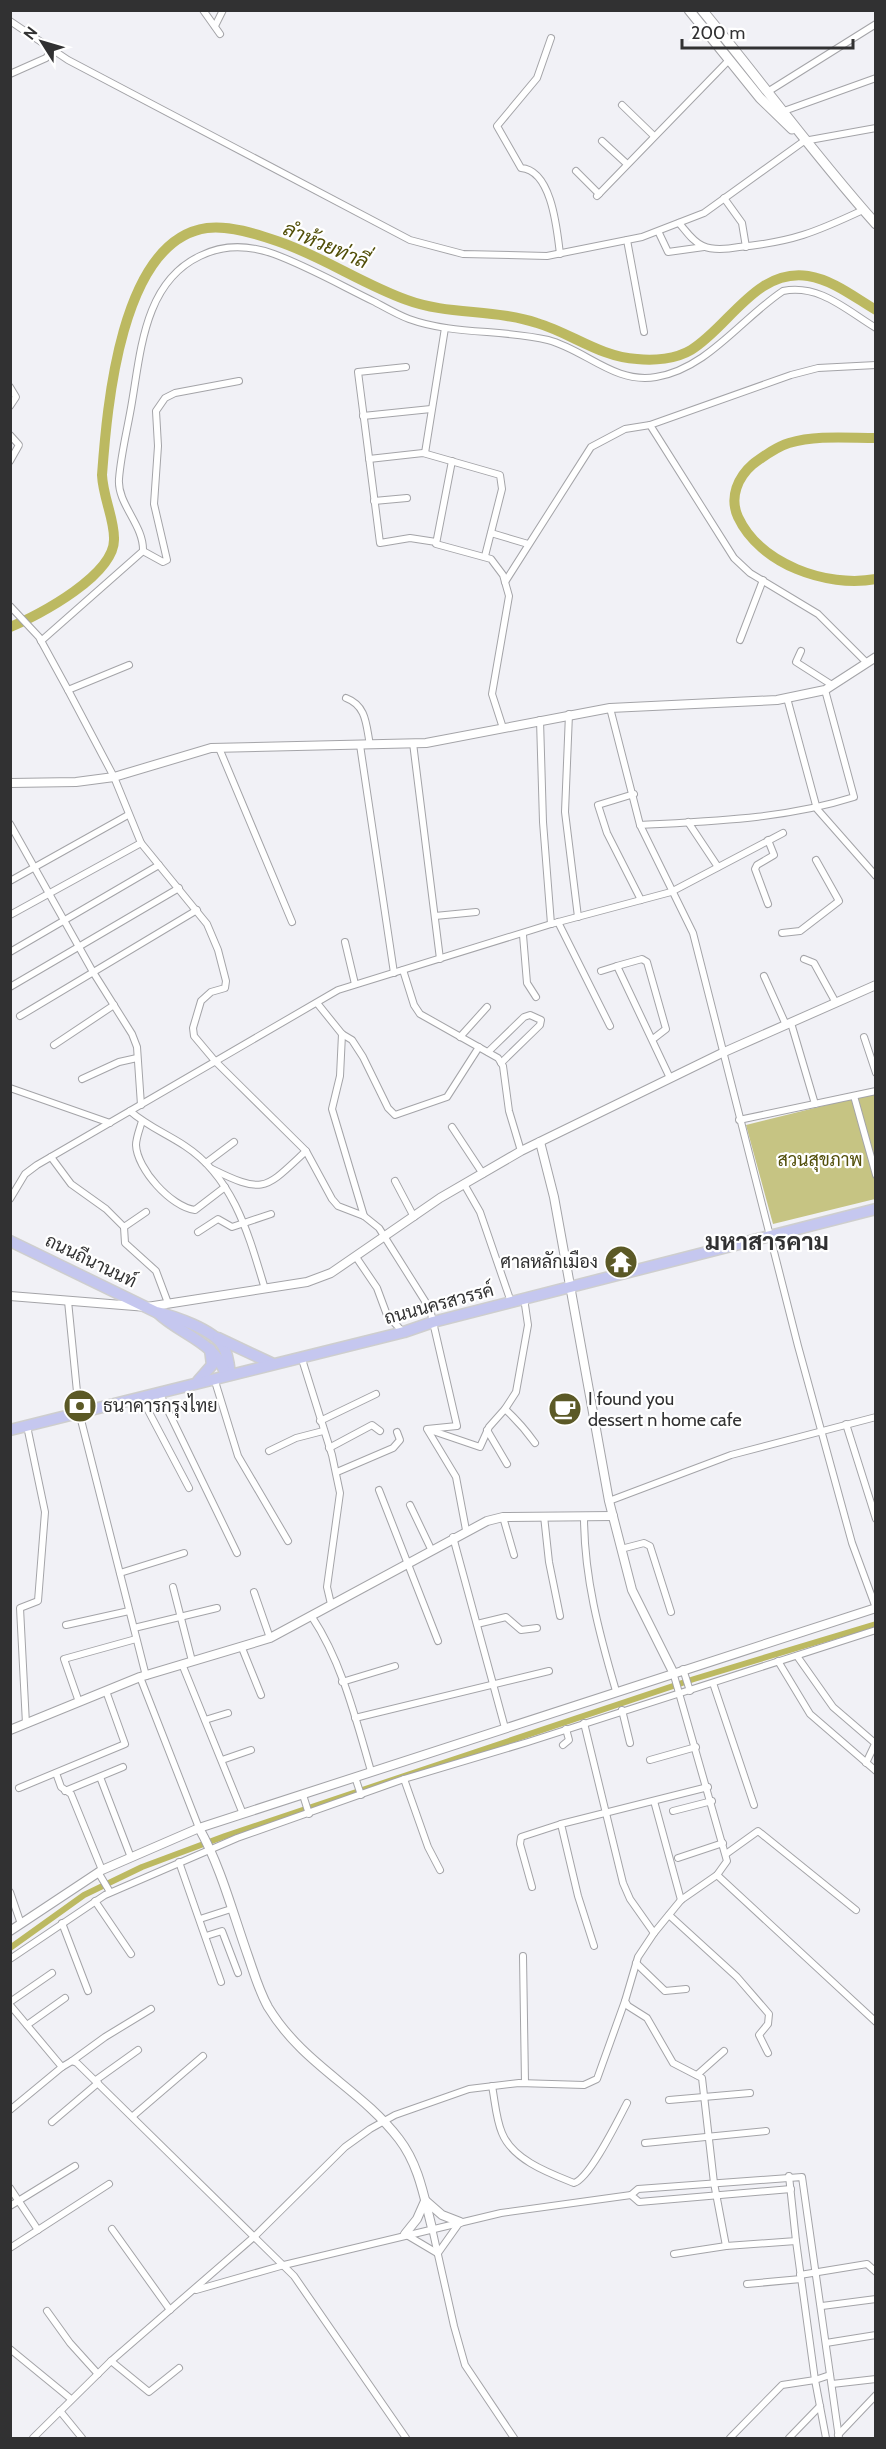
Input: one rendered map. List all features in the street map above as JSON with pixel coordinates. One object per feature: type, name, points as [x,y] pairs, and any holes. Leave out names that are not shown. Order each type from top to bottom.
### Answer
[{"type":"main road","points":[[689,10],[760,98],[804,141],[876,224]]},
{"type":"main road","points":[[702,10],[769,91],[804,141]]},
{"type":"main road","name":"ถนนนครสวรรค์","points":[[10,1430],[271,1363],[404,1332],[524,1298],[876,1209]]},
{"type":"main road","name":"ถนนถีนานนท์","points":[[10,1241],[152,1310],[173,1316],[210,1341],[271,1363]]},
{"type":"main road","points":[[210,1341],[224,1348],[228,1374]]},
{"type":"main road","points":[[195,1383],[208,1373],[212,1365],[210,1341]]},
{"type":"street","points":[[203,10],[220,34]]},
{"type":"street","points":[[215,26],[223,10]]},
{"type":"street","points":[[10,21],[52,50],[410,240],[463,254],[501,256],[560,254],[659,233],[704,213],[804,141],[876,128]]},
{"type":"street","points":[[769,91],[876,24]]},
{"type":"street","points":[[551,38],[537,78],[497,126],[521,168],[529,169],[535,174],[554,207],[560,254]]},
{"type":"street","points":[[10,74],[46,58],[52,50]]},
{"type":"street","points":[[576,171],[598,195],[729,60]]},
{"type":"street","points":[[784,111],[876,78]]},
{"type":"street","points":[[622,105],[654,136]]},
{"type":"street","points":[[602,141],[627,164]]},
{"type":"street","points":[[724,198],[742,223],[746,247]]},
{"type":"street","points":[[659,233],[668,252],[704,247],[721,249],[746,247],[778,243],[811,235],[863,210]]},
{"type":"street","points":[[680,223],[704,247]]},
{"type":"street","points":[[627,240],[644,332]]},
{"type":"street","points":[[143,551],[140,531],[119,484],[119,475],[143,336],[156,300],[169,278],[186,262],[209,251],[237,245],[273,254],[409,319],[445,328],[497,332],[550,341],[616,374],[639,378],[672,373],[703,356],[783,291],[810,291],[840,303],[876,328]]},
{"type":"street","points":[[425,453],[445,328]]},
{"type":"street","points":[[505,582],[591,447],[624,429],[646,423],[650,425],[791,375],[818,368],[876,365]]},
{"type":"street","points":[[406,367],[358,372],[380,543],[410,538],[436,542],[436,544],[485,556],[498,567],[509,596],[492,694],[503,728]]},
{"type":"street","points":[[143,551],[164,562],[167,560],[154,504],[158,446],[157,409],[175,393],[239,381]]},
{"type":"street","points":[[10,387],[16,397],[10,406]]},
{"type":"street","points":[[363,416],[431,409]]},
{"type":"street","points":[[650,425],[734,558],[763,580],[818,614],[867,663]]},
{"type":"street","points":[[10,435],[19,445],[10,461]]},
{"type":"street","points":[[369,459],[425,453],[496,473],[503,478],[485,556]]},
{"type":"street","points":[[436,542],[452,461]]},
{"type":"street","points":[[374,501],[407,498]]},
{"type":"street","points":[[491,533],[528,544]]},
{"type":"street","points":[[40,639],[143,551]]},
{"type":"street","points":[[740,639],[763,580]]},
{"type":"street","points":[[13,609],[40,639],[68,690],[114,777],[141,843],[207,924],[218,950],[226,981],[225,988],[211,992],[201,1001],[193,1028],[194,1036],[215,1061],[306,1151],[338,1206],[364,1216],[379,1228],[430,1309],[458,1426],[427,1429]]},
{"type":"street","points":[[640,825],[817,809],[854,797],[829,688],[796,662],[801,651]]},
{"type":"street","points":[[10,783],[76,782],[114,777],[197,751],[219,748],[413,743],[609,708],[787,698],[829,688],[876,657]]},
{"type":"street","points":[[68,690],[129,665]]},
{"type":"street","points":[[346,698],[358,703],[363,709],[370,745]]},
{"type":"street","points":[[787,698],[817,809],[876,876]]},
{"type":"street","points":[[10,1931],[100,1871],[130,1855],[243,1814],[356,1779],[371,1771],[876,1608],[855,1552],[739,1120],[693,933],[640,825],[634,794],[609,708]]},
{"type":"street","points":[[569,714],[565,812],[578,917]]},
{"type":"street","points":[[540,720],[543,822],[555,923],[610,1026]]},
{"type":"street","points":[[413,743],[440,959]]},
{"type":"street","points":[[360,746],[394,973]]},
{"type":"street","points":[[219,748],[292,922]]},
{"type":"street","points":[[634,794],[598,805],[607,833],[641,900]]},
{"type":"street","points":[[10,880],[129,815]]},
{"type":"street","points":[[688,822],[718,867]]},
{"type":"street","points":[[10,824],[93,972],[132,1034],[137,1058],[141,1105]]},
{"type":"street","points":[[10,1199],[25,1174],[51,1157],[338,990],[523,935],[555,923],[671,892],[783,832]]},
{"type":"street","points":[[768,840],[774,855],[757,865],[755,869],[768,904]]},
{"type":"street","points":[[10,915],[141,843]]},
{"type":"street","points":[[782,933],[800,931],[839,901],[816,860]]},
{"type":"street","points":[[10,952],[159,865]]},
{"type":"street","points":[[10,987],[178,888]]},
{"type":"street","points":[[20,1016],[196,910]]},
{"type":"street","points":[[435,916],[476,912]]},
{"type":"street","points":[[523,935],[527,983],[536,997]]},
{"type":"street","points":[[345,942],[354,984]]},
{"type":"street","points":[[804,959],[814,963],[836,1003]]},
{"type":"street","points":[[601,971],[642,960],[647,962],[666,1029],[653,1039]]},
{"type":"street","points":[[617,966],[670,1078]]},
{"type":"street","points":[[403,970],[414,1005],[420,1014],[488,1052],[501,1063],[508,1111],[521,1151]]},
{"type":"street","points":[[764,976],[788,1024],[815,1104]]},
{"type":"street","points":[[10,1296],[152,1310],[168,1304],[307,1282],[331,1273],[464,1184],[521,1151],[722,1053],[876,986]]},
{"type":"street","points":[[317,1003],[342,1034],[352,1040],[363,1056],[388,1108],[395,1115],[447,1097],[479,1047]]},
{"type":"street","points":[[54,1045],[114,1005]]},
{"type":"street","points":[[460,1037],[487,1008]]},
{"type":"street","points":[[488,1052],[524,1017],[530,1015],[541,1020],[540,1025],[501,1063]]},
{"type":"street","points":[[342,1034],[340,1076],[332,1109],[364,1216]]},
{"type":"street","points":[[864,1037],[876,1073]]},
{"type":"street","points":[[82,1079],[119,1062],[137,1058]]},
{"type":"street","points":[[10,1088],[110,1123]]},
{"type":"street","points":[[739,1120],[876,1091]]},
{"type":"street","points":[[854,1096],[876,1175]]},
{"type":"street","points":[[130,1111],[142,1121],[186,1146],[209,1166],[225,1187],[245,1224],[265,1288]]},
{"type":"street","points":[[142,1121],[136,1145],[142,1161],[153,1181],[178,1205],[195,1210],[225,1187]]},
{"type":"street","points":[[452,1127],[483,1174]]},
{"type":"street","points":[[209,1166],[234,1142]]},
{"type":"street","points":[[33,2439],[70,2399],[255,2236],[345,2147],[384,2121],[469,2089],[525,2083],[584,2085],[597,2079],[636,1964],[654,1934],[681,1900],[717,1875],[727,1861],[708,1787],[673,1672],[632,1590],[621,1549],[609,1501],[554,1197],[540,1142]]},
{"type":"street","points":[[209,1166],[244,1184],[257,1187],[270,1183],[306,1151]]},
{"type":"street","points":[[51,1157],[71,1184],[106,1209],[124,1227],[125,1243],[156,1271],[168,1304]]},
{"type":"street","points":[[395,1181],[414,1217]]},
{"type":"street","points":[[464,1184],[480,1212],[511,1302]]},
{"type":"street","points":[[124,1227],[146,1212]]},
{"type":"street","points":[[198,1232],[218,1219],[232,1227],[271,1214]]},
{"type":"street","points":[[356,1257],[377,1288],[387,1315],[404,1332]]},
{"type":"street","points":[[427,1429],[480,1447],[487,1431],[516,1392],[528,1325],[524,1298]]},
{"type":"street","points":[[68,1301],[79,1413],[134,1628],[143,1677],[260,1989],[277,2021],[309,2058],[384,2121],[400,2140],[416,2168],[465,2365],[514,2439]]},
{"type":"street","points":[[301,1356],[337,1474],[340,1493],[327,1587],[331,1604]]},
{"type":"street","points":[[214,1378],[238,1456],[288,1541]]},
{"type":"street","points":[[159,1392],[237,1552]]},
{"type":"street","points":[[320,1421],[376,1394]]},
{"type":"street","points":[[141,1397],[189,1488]]},
{"type":"street","points":[[505,1409],[516,1422],[524,1425],[535,1443]]},
{"type":"street","points":[[609,1501],[731,1455],[876,1417]]},
{"type":"street","points":[[846,1424],[876,1520]]},
{"type":"street","points":[[329,1449],[372,1425],[380,1431]]},
{"type":"street","points":[[26,1724],[20,1608],[38,1601],[45,1512],[27,1426]]},
{"type":"street","points":[[427,1429],[456,1477],[466,1530]]},
{"type":"street","points":[[269,1451],[296,1438],[323,1431]]},
{"type":"street","points":[[337,1474],[393,1448],[400,1440],[397,1431]]},
{"type":"street","points":[[487,1431],[494,1437],[507,1464]]},
{"type":"street","points":[[337,1474],[379,1459]]},
{"type":"street","points":[[379,1490],[393,1533],[408,1562],[438,1641]]},
{"type":"street","points":[[410,1505],[431,1549]]},
{"type":"street","points":[[544,1516],[549,1562],[560,1616]]},
{"type":"street","points":[[584,1516],[586,1563],[592,1601],[616,1691]]},
{"type":"street","points":[[10,1730],[143,1677],[192,1660],[242,1648],[270,1638],[312,1617],[331,1604],[466,1530],[503,1517],[613,1516]]},
{"type":"street","points":[[503,1517],[514,1555]]},
{"type":"street","points":[[453,1537],[505,1728]]},
{"type":"street","points":[[621,1549],[644,1543],[650,1546],[671,1612]]},
{"type":"street","points":[[120,1573],[184,1553]]},
{"type":"street","points":[[173,1587],[192,1660]]},
{"type":"street","points":[[254,1592],[270,1638]]},
{"type":"street","points":[[134,1628],[217,1608]]},
{"type":"street","points":[[66,1625],[129,1611]]},
{"type":"street","points":[[312,1617],[324,1635],[355,1718],[371,1771]]},
{"type":"street","points":[[477,1624],[506,1617],[521,1630],[537,1628]]},
{"type":"street","points":[[10,1959],[95,1900],[208,1847],[404,1779],[622,1710],[690,1691],[876,1630]]},
{"type":"street","points":[[79,1702],[63,1659],[136,1639]]},
{"type":"street","points":[[242,1648],[261,1695]]},
{"type":"street","points":[[797,1656],[834,1707],[875,1744],[866,1763]]},
{"type":"street","points":[[778,1661],[810,1714],[876,1771]]},
{"type":"street","points":[[182,1664],[243,1814]]},
{"type":"street","points":[[342,1682],[395,1665]]},
{"type":"street","points":[[682,1669],[690,1691]]},
{"type":"street","points":[[355,1718],[549,1671]]},
{"type":"street","points":[[713,1683],[754,1806]]},
{"type":"street","points":[[19,1788],[125,1744],[106,1691]]},
{"type":"street","points":[[622,1710],[630,1743]]},
{"type":"street","points":[[205,1720],[228,1713]]},
{"type":"street","points":[[584,1723],[623,1883],[630,1899],[654,1934]]},
{"type":"street","points":[[563,1745],[569,1740],[566,1729]]},
{"type":"street","points":[[650,1760],[696,1747]]},
{"type":"street","points":[[222,1760],[251,1750]]},
{"type":"street","points":[[65,1791],[123,1767]]},
{"type":"street","points":[[56,1773],[65,1791],[71,1794],[110,1892]]},
{"type":"street","points":[[100,1777],[130,1855]]},
{"type":"street","points":[[356,1779],[361,1793]]},
{"type":"street","points":[[404,1779],[428,1847],[440,1870]]},
{"type":"street","points":[[532,1887],[520,1844],[521,1836],[708,1787]]},
{"type":"street","points":[[303,1796],[308,1813]]},
{"type":"street","points":[[654,1801],[681,1900]]},
{"type":"street","points":[[673,1811],[712,1801]]},
{"type":"street","points":[[561,1824],[578,1896],[594,1946]]},
{"type":"street","points":[[726,1854],[758,1831],[856,1910]]},
{"type":"street","points":[[678,1858],[723,1843]]},
{"type":"street","points":[[179,1862],[221,1982]]},
{"type":"street","points":[[717,1875],[876,2022]]},
{"type":"street","points":[[10,1892],[21,1924]]},
{"type":"street","points":[[95,1900],[131,1954]]},
{"type":"street","points":[[200,1919],[231,1909]]},
{"type":"street","points":[[669,1915],[737,1977],[770,2014],[768,2024],[759,2035],[768,2053]]},
{"type":"street","points":[[62,1923],[88,1990]]},
{"type":"street","points":[[206,1936],[222,1930],[238,1973]]},
{"type":"street","points":[[523,1956],[525,2083]]},
{"type":"street","points":[[636,1964],[665,1990],[686,1989]]},
{"type":"street","points":[[52,1972],[10,2004],[62,2067]]},
{"type":"street","points":[[27,2025],[65,1998]]},
{"type":"street","points":[[625,2001],[647,2018],[673,2063],[702,2078],[711,2137],[714,2182],[726,2246]]},
{"type":"street","points":[[10,2110],[62,2067],[151,2009]]},
{"type":"street","points":[[52,2122],[138,2050]]},
{"type":"street","points":[[697,2075],[724,2051]]},
{"type":"street","points":[[133,2115],[203,2056]]},
{"type":"street","points":[[72,2061],[77,2062],[133,2115],[284,2265],[308,2293],[406,2439]]},
{"type":"street","points":[[492,2086],[501,2133],[511,2149],[520,2156],[574,2183],[579,2182],[591,2165],[627,2103]]},
{"type":"street","points":[[669,2100],[750,2093]]},
{"type":"street","points":[[645,2143],[766,2131]]},
{"type":"street","points":[[10,2206],[75,2166]]},
{"type":"street","points":[[193,2291],[405,2234],[501,2213],[631,2196],[638,2189],[789,2176],[802,2177],[822,2306],[838,2437]]},
{"type":"street","points":[[789,2176],[800,2277],[826,2439]]},
{"type":"street","points":[[10,2248],[109,2184]]},
{"type":"street","points":[[10,2188],[38,2230]]},
{"type":"street","points":[[631,2196],[639,2202],[791,2189]]},
{"type":"street","points":[[425,2200],[442,2215],[460,2222]]},
{"type":"street","points":[[405,2234],[422,2212],[425,2200]]},
{"type":"street","points":[[438,2254],[460,2222]]},
{"type":"street","points":[[112,2229],[170,2310]]},
{"type":"street","points":[[405,2234],[438,2254]]},
{"type":"street","points":[[674,2254],[726,2246],[796,2241]]},
{"type":"street","points":[[747,2284],[800,2277],[816,2271],[867,2264],[876,2272]]},
{"type":"street","points":[[822,2306],[876,2299]]},
{"type":"street","points":[[47,2311],[70,2343],[98,2374]]},
{"type":"street","points":[[826,2343],[876,2335]]},
{"type":"street","points":[[10,2349],[70,2399]]},
{"type":"street","points":[[111,2361],[148,2392],[178,2368]]},
{"type":"street","points":[[730,2439],[782,2385],[815,2380],[830,2375]]},
{"type":"street","points":[[832,2384],[876,2379]]},
{"type":"street","points":[[838,2437],[876,2395]]},
{"type":"street","points":[[789,2439],[820,2406]]},
{"type":"street","points":[[60,2411],[82,2439]]},
{"type":"green space","name":"สวนสุขภาพ","points":[[875,1093],[875,1199],[773,1224],[746,1125]]},
{"type":"waterway","name":"ลำห้วยท่าลี่","points":[[10,627],[74,592],[103,565],[111,552],[114,530],[102,475],[108,410],[114,371],[124,331],[137,294],[155,262],[178,239],[207,228],[234,229],[294,247],[374,286],[422,305],[505,316],[537,323],[611,354],[637,359],[665,359],[691,350],[705,340],[758,290],[773,281],[790,276],[808,276],[826,281],[876,310]]},
{"type":"waterway","name":"ลำห้วยท่าลี่","points":[[876,438],[799,440],[779,447],[753,464],[743,475],[736,488],[734,502],[738,517],[748,534],[778,560],[816,576],[836,580],[876,579]]},
{"type":"waterway","points":[[10,1948],[84,1895],[142,1867],[225,1836],[694,1679],[876,1624]]},
{"type":"place","name":"ศาลหลักเมือง","points":[[621,1262]]},
{"type":"place","name":"ธนาคารกรุงไทย","points":[[80,1406]]},
{"type":"place","name":"I found you dessert n home cafe","points":[[565,1409]]},
{"type":"district","name":"มหาสารคาม","points":[[767,1241]]}]
